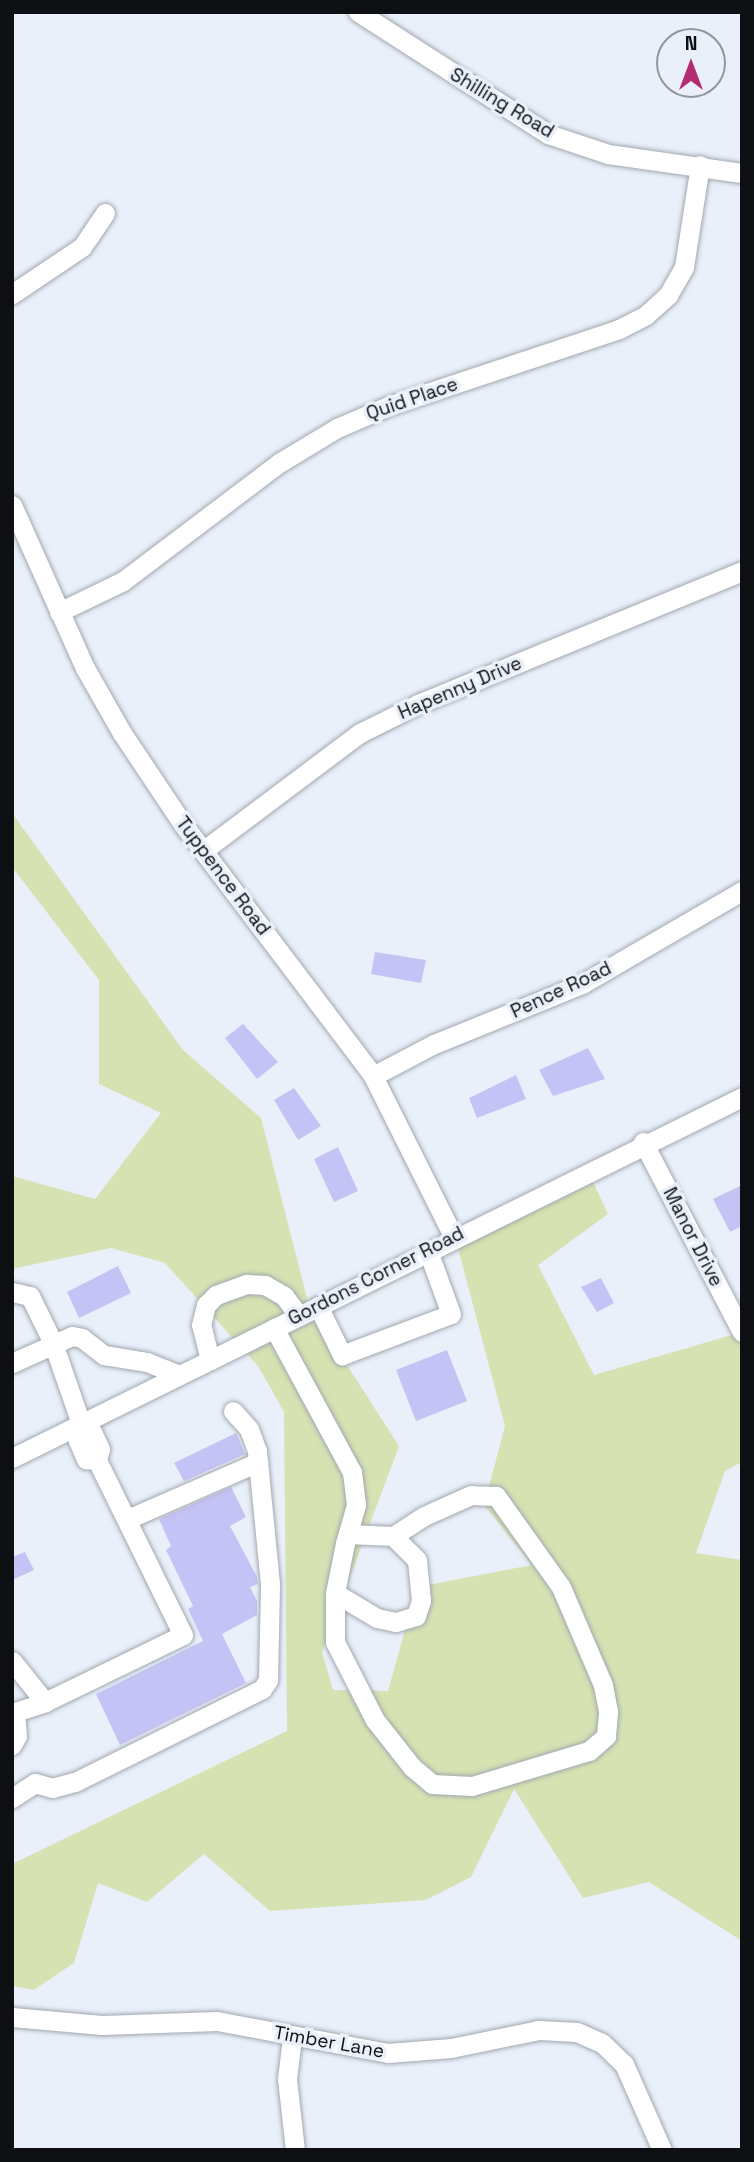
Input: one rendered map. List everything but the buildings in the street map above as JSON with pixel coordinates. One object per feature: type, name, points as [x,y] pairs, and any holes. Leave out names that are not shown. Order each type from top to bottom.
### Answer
[{"type":"street","name":"Shilling Road","points":[[358,12],[548,134],[608,154],[742,173]]},
{"type":"street","name":"Quid Place","points":[[59,612],[123,580],[279,463],[337,428],[391,405],[619,329],[646,315],[668,295],[684,267],[700,165]]},
{"type":"street","points":[[12,294],[82,247],[105,213]]},
{"type":"street","name":"Tuppence Road","points":[[12,505],[59,612],[122,733],[204,850],[373,1076],[453,1236]]},
{"type":"street","name":"Hapenny Drive","points":[[204,850],[359,733],[418,704],[742,570]]},
{"type":"street","name":"Pence Road","points":[[373,1076],[434,1044],[582,984],[742,891]]},
{"type":"street","name":"Gordons Corner Road","points":[[12,1458],[82,1427],[453,1236],[643,1142],[742,1097]]},
{"type":"street","name":"Manor Drive","points":[[643,1142],[742,1332]]},
{"type":"street","points":[[318,1306],[342,1355],[451,1314],[428,1251]]},
{"type":"street","points":[[210,1360],[201,1325],[206,1305],[216,1295],[247,1284],[265,1285],[284,1296],[299,1316]]},
{"type":"street","points":[[12,1292],[30,1296],[53,1343],[82,1427],[92,1432],[96,1440],[97,1460],[130,1518],[183,1635],[45,1702],[14,1714],[17,1736],[12,1745]]},
{"type":"street","points":[[274,1328],[352,1472],[356,1505],[348,1534],[334,1593],[335,1642],[375,1720],[432,1784],[472,1786],[540,1769],[589,1751],[606,1735],[608,1711],[603,1685],[561,1587],[496,1496],[471,1495],[424,1516],[393,1536],[348,1534]]},
{"type":"street","points":[[12,1363],[53,1343],[82,1338],[104,1356],[147,1362],[180,1375]]},
{"type":"street","points":[[12,1798],[35,1783],[52,1788],[75,1782],[262,1689],[269,1671],[270,1584],[258,1462],[254,1437],[233,1411]]},
{"type":"street","points":[[130,1518],[258,1462]]},
{"type":"street","points":[[334,1593],[377,1618],[397,1622],[416,1616],[421,1601],[416,1560],[393,1536]]},
{"type":"street","points":[[12,1661],[45,1702]]},
{"type":"street","name":"Timber Lane","points":[[12,2017],[102,2025],[217,2021],[369,2052],[452,2048],[540,2029],[577,2032],[602,2043],[624,2064],[662,2150]]},
{"type":"street","points":[[292,2038],[287,2079],[295,2150]]},
{"type":"green space","points":[[12,813],[183,1050],[261,1118],[309,1306],[399,1446],[322,1652],[333,1690],[388,1691],[417,1587],[532,1565],[484,1505],[505,1426],[454,1233],[586,1167],[608,1214],[538,1265],[594,1375],[742,1332],[742,1462],[725,1471],[696,1553],[742,1560],[742,1941],[649,1882],[583,1898],[514,1789],[471,1877],[426,1900],[270,1911],[204,1854],[147,1902],[98,1883],[74,1963],[34,1990],[12,1986],[12,1864],[287,1731],[284,1412],[258,1366],[165,1263],[111,1248],[12,1269],[12,1176],[95,1199],[161,1113],[99,1084],[99,980],[12,867]]}]
